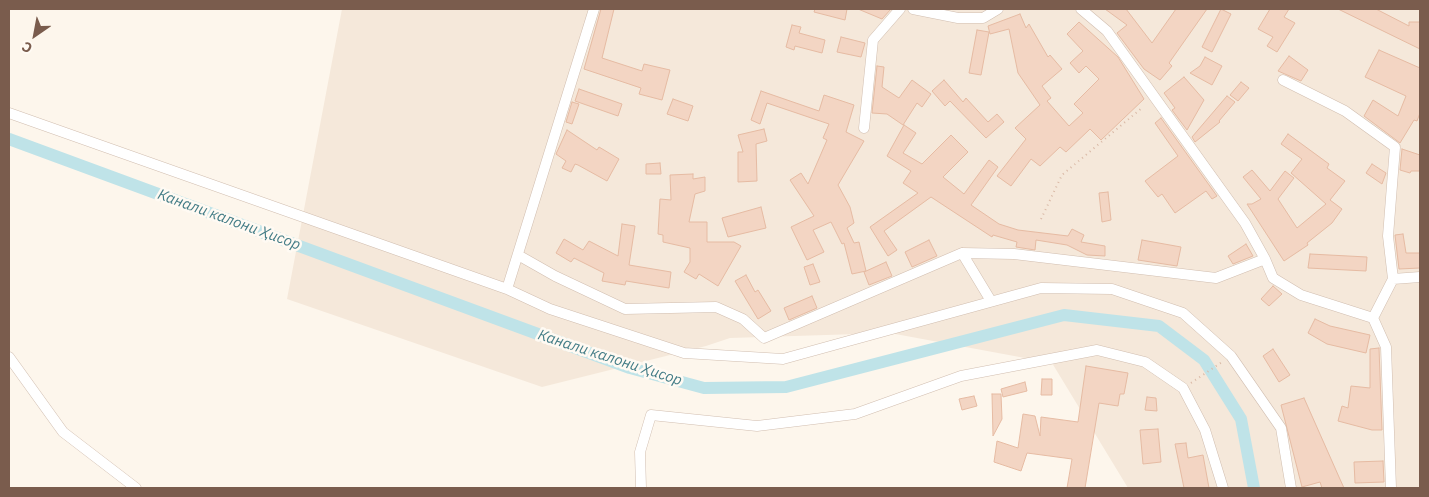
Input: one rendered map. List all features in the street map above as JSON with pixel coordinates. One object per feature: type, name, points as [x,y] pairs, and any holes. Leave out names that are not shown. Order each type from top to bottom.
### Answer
[{"type":"street","points":[[507,289],[594,9]]},
{"type":"street","points":[[864,128],[873,40],[900,9]]},
{"type":"street","points":[[914,9],[958,18],[983,18],[998,9]]},
{"type":"street","points":[[1081,9],[1107,31],[1245,223],[1273,278],[1301,295],[1373,318],[1386,347],[1392,488]]},
{"type":"street","points":[[1283,80],[1345,111],[1395,147],[1388,236],[1393,279],[1373,318]]},
{"type":"street","points":[[9,113],[507,289],[550,309],[684,353],[783,359],[1041,288],[1112,289],[1183,313],[1231,356],[1281,428],[1291,488]]},
{"type":"street","points":[[518,255],[556,276],[625,309],[716,307],[743,319],[764,338],[962,253],[1014,254],[1216,278],[1265,259]]},
{"type":"street","points":[[962,253],[991,301]]},
{"type":"street","points":[[1393,279],[1420,277]]},
{"type":"street","points":[[641,488],[640,452],[650,415],[757,426],[855,414],[961,376],[1097,350],[1145,362],[1182,388],[1205,430],[1223,488]]},
{"type":"street","points":[[9,357],[63,432],[136,488]]},
{"type":"path","points":[[1041,219],[1062,175],[1143,108]]},
{"type":"path","points":[[1182,388],[1231,356]]},
{"type":"shaded area","points":[[342,9],[1420,9],[1420,488],[1128,488],[1052,363],[890,333],[730,338],[706,346],[542,387],[287,299]]},
{"type":"building","points":[[601,9],[614,9],[602,58],[642,71],[644,64],[670,70],[662,100],[639,94],[641,88],[584,69]]},
{"type":"building","points":[[815,9],[847,9],[845,20],[814,12]]},
{"type":"building","points":[[858,9],[891,9],[882,19]]},
{"type":"building","points":[[1105,9],[1126,9],[1152,43],[1176,9],[1207,9],[1169,63],[1172,66],[1160,80],[1144,69],[1117,33],[1127,25]]},
{"type":"building","points":[[1221,9],[1231,14],[1212,52],[1202,47]]},
{"type":"building","points":[[1270,9],[1289,9],[1284,17],[1295,23],[1277,52],[1267,46],[1273,37],[1258,29]]},
{"type":"building","points":[[1338,9],[1376,9],[1409,26],[1409,22],[1420,22],[1420,49]]},
{"type":"building","points":[[1020,14],[1026,28],[1029,24],[1048,57],[1050,55],[1062,69],[1042,86],[1051,98],[1047,101],[1069,126],[1083,113],[1074,104],[1099,79],[1086,66],[1079,73],[1070,63],[1083,51],[1067,34],[1079,22],[1118,57],[1144,99],[1101,140],[1090,129],[1066,152],[1060,147],[1040,166],[1031,159],[1011,186],[997,176],[1026,139],[1015,128],[1040,105],[1018,73],[1009,29],[990,34],[988,26]]},
{"type":"building","points":[[792,25],[801,27],[799,33],[825,40],[822,53],[795,46],[794,50],[786,47]]},
{"type":"building","points":[[977,30],[989,32],[981,75],[969,73]]},
{"type":"building","points":[[841,37],[865,43],[861,57],[837,52]]},
{"type":"building","points":[[1379,50],[1420,68],[1420,113],[1417,121],[1414,120],[1400,143],[1364,116],[1373,100],[1398,116],[1406,96],[1365,77]]},
{"type":"building","points":[[1289,56],[1308,70],[1301,81],[1278,71]]},
{"type":"building","points":[[1205,57],[1222,66],[1212,85],[1190,73],[1200,66]]},
{"type":"building","points":[[877,66],[884,67],[882,87],[899,98],[912,80],[931,94],[922,107],[917,103],[903,125],[887,114],[872,113]]},
{"type":"building","points":[[1184,77],[1204,100],[1187,130],[1172,110],[1175,108],[1164,93]]},
{"type":"building","points":[[944,80],[963,102],[966,98],[988,122],[997,114],[1004,122],[986,138],[950,101],[945,106],[932,91]]},
{"type":"building","points":[[1241,82],[1249,88],[1238,101],[1230,95]]},
{"type":"building","points":[[579,89],[622,104],[618,116],[575,101]]},
{"type":"building","points":[[761,91],[819,111],[824,95],[854,105],[846,132],[864,141],[838,185],[850,207],[854,223],[847,228],[854,243],[859,242],[866,271],[852,274],[844,243],[842,244],[831,222],[813,230],[824,252],[807,260],[791,227],[814,216],[790,180],[801,173],[808,184],[827,140],[823,138],[829,124],[767,103],[760,124],[751,120]]},
{"type":"building","points":[[1227,96],[1235,102],[1220,122],[1195,142],[1192,137]]},
{"type":"building","points":[[673,99],[693,106],[688,121],[667,114]]},
{"type":"building","points":[[572,102],[579,104],[572,124],[566,122]]},
{"type":"building","points":[[1161,118],[1217,196],[1212,199],[1206,191],[1175,213],[1162,194],[1158,197],[1145,181],[1178,156],[1155,123]]},
{"type":"building","points":[[904,125],[916,133],[903,153],[922,164],[951,135],[968,152],[943,177],[964,194],[989,160],[998,167],[971,205],[999,224],[1018,230],[1068,236],[1072,229],[1084,235],[1081,242],[1105,246],[1105,256],[1087,255],[1067,245],[1036,240],[1035,250],[1016,247],[1017,242],[993,235],[992,237],[931,197],[884,231],[897,250],[888,256],[870,227],[918,193],[903,183],[911,171],[887,156]]},
{"type":"building","points":[[764,129],[767,141],[756,144],[757,181],[738,182],[738,152],[743,152],[738,135]]},
{"type":"building","points":[[567,130],[597,150],[599,147],[619,159],[607,181],[575,164],[571,172],[562,168],[566,161],[556,154]]},
{"type":"building","points":[[1288,134],[1329,164],[1327,168],[1345,181],[1330,200],[1342,209],[1332,223],[1307,243],[1308,245],[1284,261],[1247,204],[1252,204],[1261,199],[1243,177],[1252,170],[1270,191],[1285,171],[1294,178],[1278,199],[1297,228],[1326,204],[1291,173],[1302,159],[1281,144]]},
{"type":"building","points":[[1402,149],[1420,155],[1420,171],[1411,171],[1410,173],[1400,170]]},
{"type":"building","points":[[660,163],[661,174],[646,174],[646,164]]},
{"type":"building","points":[[1372,164],[1386,173],[1382,184],[1366,173]]},
{"type":"building","points":[[693,174],[693,179],[705,177],[705,191],[695,194],[689,222],[707,222],[707,242],[734,242],[741,246],[718,286],[699,274],[696,279],[684,272],[690,262],[690,248],[663,242],[663,235],[658,234],[660,199],[671,200],[670,175]]},
{"type":"building","points":[[1108,192],[1111,220],[1102,222],[1099,193]]},
{"type":"building","points":[[761,207],[766,228],[728,237],[722,218]]},
{"type":"building","points":[[622,224],[635,226],[629,265],[671,272],[669,288],[626,281],[625,285],[602,281],[604,273],[574,258],[571,262],[556,253],[564,239],[583,250],[589,241],[618,256]]},
{"type":"building","points":[[1403,234],[1406,253],[1420,253],[1420,268],[1399,269],[1395,235]]},
{"type":"building","points":[[929,240],[937,256],[912,267],[905,252]]},
{"type":"building","points":[[1142,240],[1181,247],[1177,266],[1138,260]]},
{"type":"building","points":[[1246,244],[1253,256],[1233,264],[1228,256]]},
{"type":"building","points":[[1310,254],[1367,257],[1366,271],[1308,268]]},
{"type":"building","points":[[886,262],[892,276],[869,285],[864,272]]},
{"type":"building","points":[[813,264],[820,282],[810,285],[804,267]]},
{"type":"building","points":[[746,275],[755,292],[758,290],[771,311],[758,319],[735,281]]},
{"type":"building","points":[[1273,286],[1282,294],[1269,306],[1261,299]]},
{"type":"building","points":[[812,296],[817,308],[789,320],[784,308]]},
{"type":"building","points":[[1315,319],[1330,326],[1370,335],[1366,353],[1327,344],[1308,333]]},
{"type":"building","points":[[1379,348],[1382,430],[1372,430],[1338,421],[1342,406],[1348,408],[1351,386],[1370,388],[1370,349]]},
{"type":"building","points":[[1273,349],[1290,375],[1279,382],[1263,356]]},
{"type":"building","points":[[1086,366],[1128,373],[1124,394],[1120,394],[1118,406],[1099,403],[1085,488],[1067,488],[1072,459],[1027,453],[1021,471],[994,462],[997,441],[1018,448],[1023,414],[1035,416],[1040,436],[1041,417],[1078,422]]},
{"type":"building","points":[[1042,379],[1052,379],[1052,395],[1041,395]]},
{"type":"building","points":[[1025,382],[1027,391],[1003,397],[1001,389]]},
{"type":"building","points":[[992,394],[1001,394],[1002,419],[993,436]]},
{"type":"building","points":[[974,396],[977,406],[962,410],[959,399]]},
{"type":"building","points":[[1147,397],[1156,398],[1157,411],[1145,410]]},
{"type":"building","points":[[1304,398],[1344,488],[1322,488],[1320,482],[1302,487],[1281,405]]},
{"type":"building","points":[[1158,429],[1161,462],[1143,464],[1140,430]]},
{"type":"building","points":[[1186,443],[1188,458],[1203,455],[1209,488],[1184,488],[1175,444]]},
{"type":"building","points":[[1383,461],[1384,482],[1355,483],[1354,462]]},
{"type":"waterway","name":"Канали калони Ҳисор","points":[[9,139],[630,368],[704,388],[786,387],[1064,315],[1159,326],[1204,360],[1241,419],[1254,488]]}]
